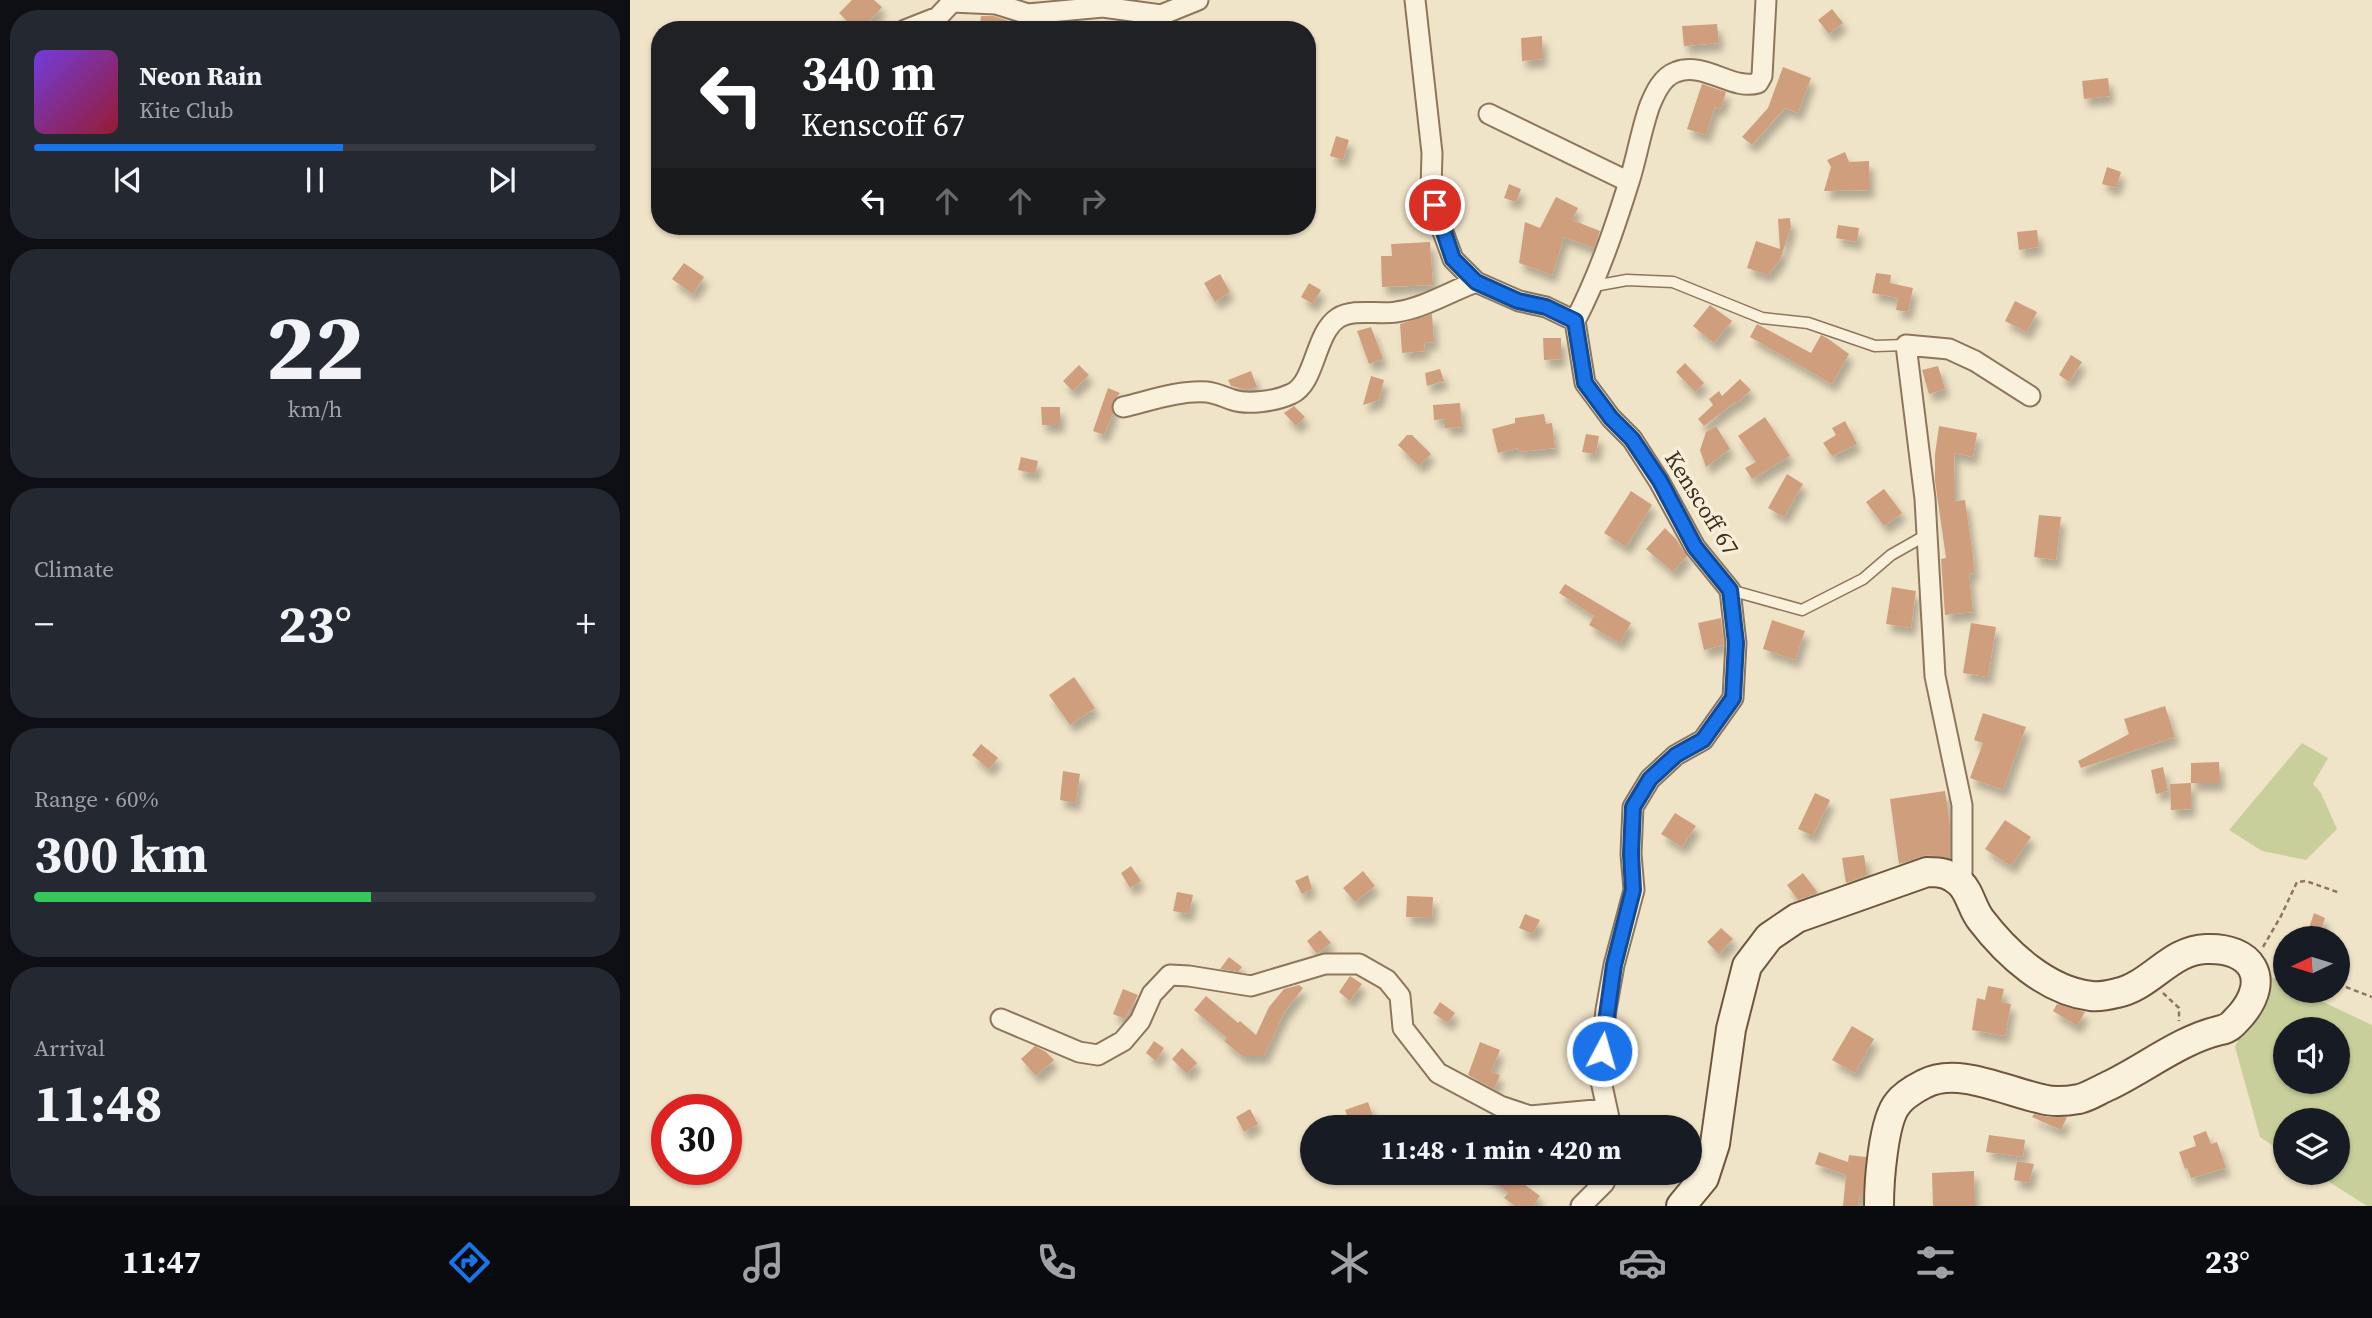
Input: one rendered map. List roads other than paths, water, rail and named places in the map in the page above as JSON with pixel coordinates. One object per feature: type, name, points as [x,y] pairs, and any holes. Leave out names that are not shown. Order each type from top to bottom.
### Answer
[{"type":"main road","points":[[1681,1206],[1704,1178],[1715,1144],[1731,1029],[1747,966],[1769,937],[1797,918],[1927,872],[1946,873],[1962,884],[1979,918],[2008,951],[2051,983],[2074,993],[2094,997],[2121,993],[2147,979],[2178,956],[2204,948],[2233,951],[2252,965],[2257,977],[2251,1003],[2229,1028],[2201,1035],[2181,1044],[2158,1060],[2080,1098],[2044,1100],[2007,1088],[1967,1080],[1940,1078],[1923,1084],[1897,1103],[1881,1162],[1879,1206]]},
{"type":"street","points":[[926,21],[938,16],[952,2],[996,4],[1028,14],[1103,7],[1161,15],[1198,0]]},
{"type":"street","points":[[1415,0],[1432,153],[1432,189],[1439,221],[1453,259],[1476,282],[1518,301],[1546,307],[1575,321],[1594,286],[1629,182],[1650,106],[1661,84],[1673,73],[1684,70],[1704,71],[1755,85],[1761,80],[1766,0]]},
{"type":"street","points":[[1489,114],[1629,182]]},
{"type":"street","points":[[1123,407],[1184,393],[1207,392],[1246,402],[1284,397],[1294,393],[1304,382],[1327,329],[1339,317],[1415,309],[1476,282]]},
{"type":"street","name":"Kenscoff 67","points":[[1575,321],[1585,383],[1611,418],[1632,439],[1660,481],[1695,547],[1730,590],[1736,643],[1733,698],[1703,740],[1676,755],[1650,779],[1633,807],[1633,890],[1614,965],[1599,1072],[1607,1115]]},
{"type":"street","points":[[1962,884],[1962,805],[1936,676],[1928,534],[1906,345],[1949,349],[1975,360],[2030,396]]},
{"type":"street","points":[[1001,1018],[1079,1052],[1098,1055],[1123,1041],[1140,1021],[1152,994],[1170,975],[1251,986],[1325,964],[1359,964],[1387,980],[1400,996],[1403,1028],[1438,1073],[1500,1106],[1527,1115]]},
{"type":"street","points":[[1581,1206],[1602,1185]]},
{"type":"lane","points":[[1594,286],[1627,279],[1674,282],[1762,318],[1808,323],[1875,346],[1906,345]]},
{"type":"lane","points":[[1730,590],[1802,610],[1863,579],[1891,555],[1928,534]]}]
